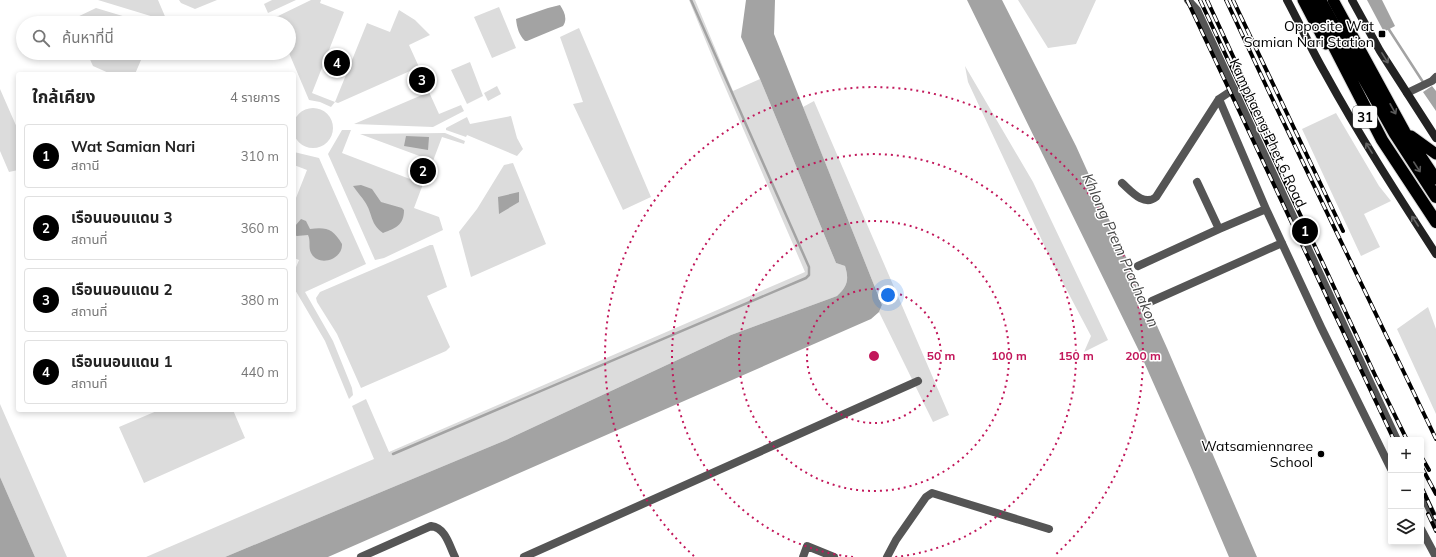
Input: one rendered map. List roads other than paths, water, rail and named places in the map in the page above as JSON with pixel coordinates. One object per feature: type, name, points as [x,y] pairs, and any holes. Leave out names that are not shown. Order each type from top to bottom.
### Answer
[{"type":"highway","name":"31","points":[[1303,0],[1380,144],[1436,228]]},
{"type":"highway","name":"31","points":[[1310,0],[1382,140],[1436,222]]},
{"type":"highway","name":"31","points":[[1320,0],[1395,134],[1436,197]]},
{"type":"highway","name":"31","points":[[1333,0],[1406,132],[1436,179]]},
{"type":"highway","points":[[1406,132],[1436,154]]},
{"type":"main road","name":"31","points":[[1287,0],[1324,72],[1389,181],[1436,254]]},
{"type":"main road","points":[[1353,0],[1380,51],[1436,138]]},
{"type":"street","name":"Kamphaeng Phet 6 Road","points":[[1188,0],[1197,10],[1396,437]]},
{"type":"street","name":"Kamphaeng Phet 6 Road","points":[[1196,0],[1197,10]]},
{"type":"street","points":[[1407,93],[1434,79]]},
{"type":"street","points":[[1122,183],[1142,199],[1148,201],[1156,197],[1219,99],[1234,89]]},
{"type":"street","points":[[1219,99],[1266,208],[1321,327],[1388,463]]},
{"type":"street","points":[[1198,182],[1219,229]]},
{"type":"street","points":[[1138,266],[1266,208]]},
{"type":"street","points":[[1152,301],[1282,243]]},
{"type":"street","points":[[524,557],[918,381]]},
{"type":"street","points":[[887,557],[896,540],[926,497],[932,493],[1049,529]]},
{"type":"street","points":[[1424,497],[1436,522]]},
{"type":"street","points":[[361,557],[432,526],[438,527],[442,530],[455,557]]},
{"type":"street","points":[[1424,535],[1436,557]]},
{"type":"street","points":[[803,557],[807,546],[834,557]]},
{"type":"water","points":[[746,0],[775,0],[774,34],[882,305],[879,312],[871,319],[328,557],[225,557],[506,440],[731,335],[837,296],[841,292],[847,282],[845,266],[836,263],[760,79],[741,37]]},
{"type":"water","name":"Khlong Prem Prachakon","points":[[967,0],[1002,0],[1076,146],[1167,348],[1257,557],[1229,557],[1140,353]]},
{"type":"water","points":[[1367,0],[1382,0],[1395,26],[1384,32]]},
{"type":"water","points":[[560,5],[564,12],[565,18],[563,26],[525,41],[521,36],[516,19]]},
{"type":"water","points":[[1432,86],[1436,91],[1436,111],[1423,92]]},
{"type":"water","points":[[406,136],[429,137],[428,150],[404,146]]},
{"type":"water","points":[[361,185],[372,189],[381,202],[402,208],[404,210],[404,215],[401,223],[383,233],[379,230],[365,202],[353,186]]},
{"type":"water","points":[[519,192],[519,202],[499,214],[498,197]]},
{"type":"water","points":[[301,219],[306,221],[310,229],[321,228],[332,232],[342,244],[339,254],[330,260],[325,261],[315,258],[310,251],[308,235],[296,236],[296,225]]},
{"type":"water","points":[[0,477],[35,557],[0,557]]},
{"type":"waterway","points":[[393,454],[806,278],[809,275],[809,267],[691,0]]},
{"type":"waterway","points":[[1388,28],[1423,82]]},
{"type":"railway","points":[[1187,0],[1393,437]]},
{"type":"railway","points":[[1200,0],[1375,375],[1406,437]]},
{"type":"railway","points":[[1207,0],[1279,156]]},
{"type":"railway","points":[[1226,0],[1436,439]]},
{"type":"railway","points":[[1233,0],[1343,231]]},
{"type":"railway","points":[[1424,461],[1429,470]]},
{"type":"railway","points":[[1424,472],[1436,494]]},
{"type":"railway","points":[[1424,493],[1436,519]]},
{"type":"railway","points":[[1428,514],[1436,531]]},
{"type":"place","name":"Opposite Wat Samian Nari Station","points":[[1382,34]]},
{"type":"place","name":"เรือนนอนแดน 1","points":[[337,63]]},
{"type":"place","name":"เรือนนอนแดน 2","points":[[422,80]]},
{"type":"place","name":"เรือนนอนแดน 3","points":[[423,171]]},
{"type":"place","name":"Wat Samian Nari","points":[[1305,231]]},
{"type":"place","name":"Watsamiennaree School","points":[[1321,454]]}]
